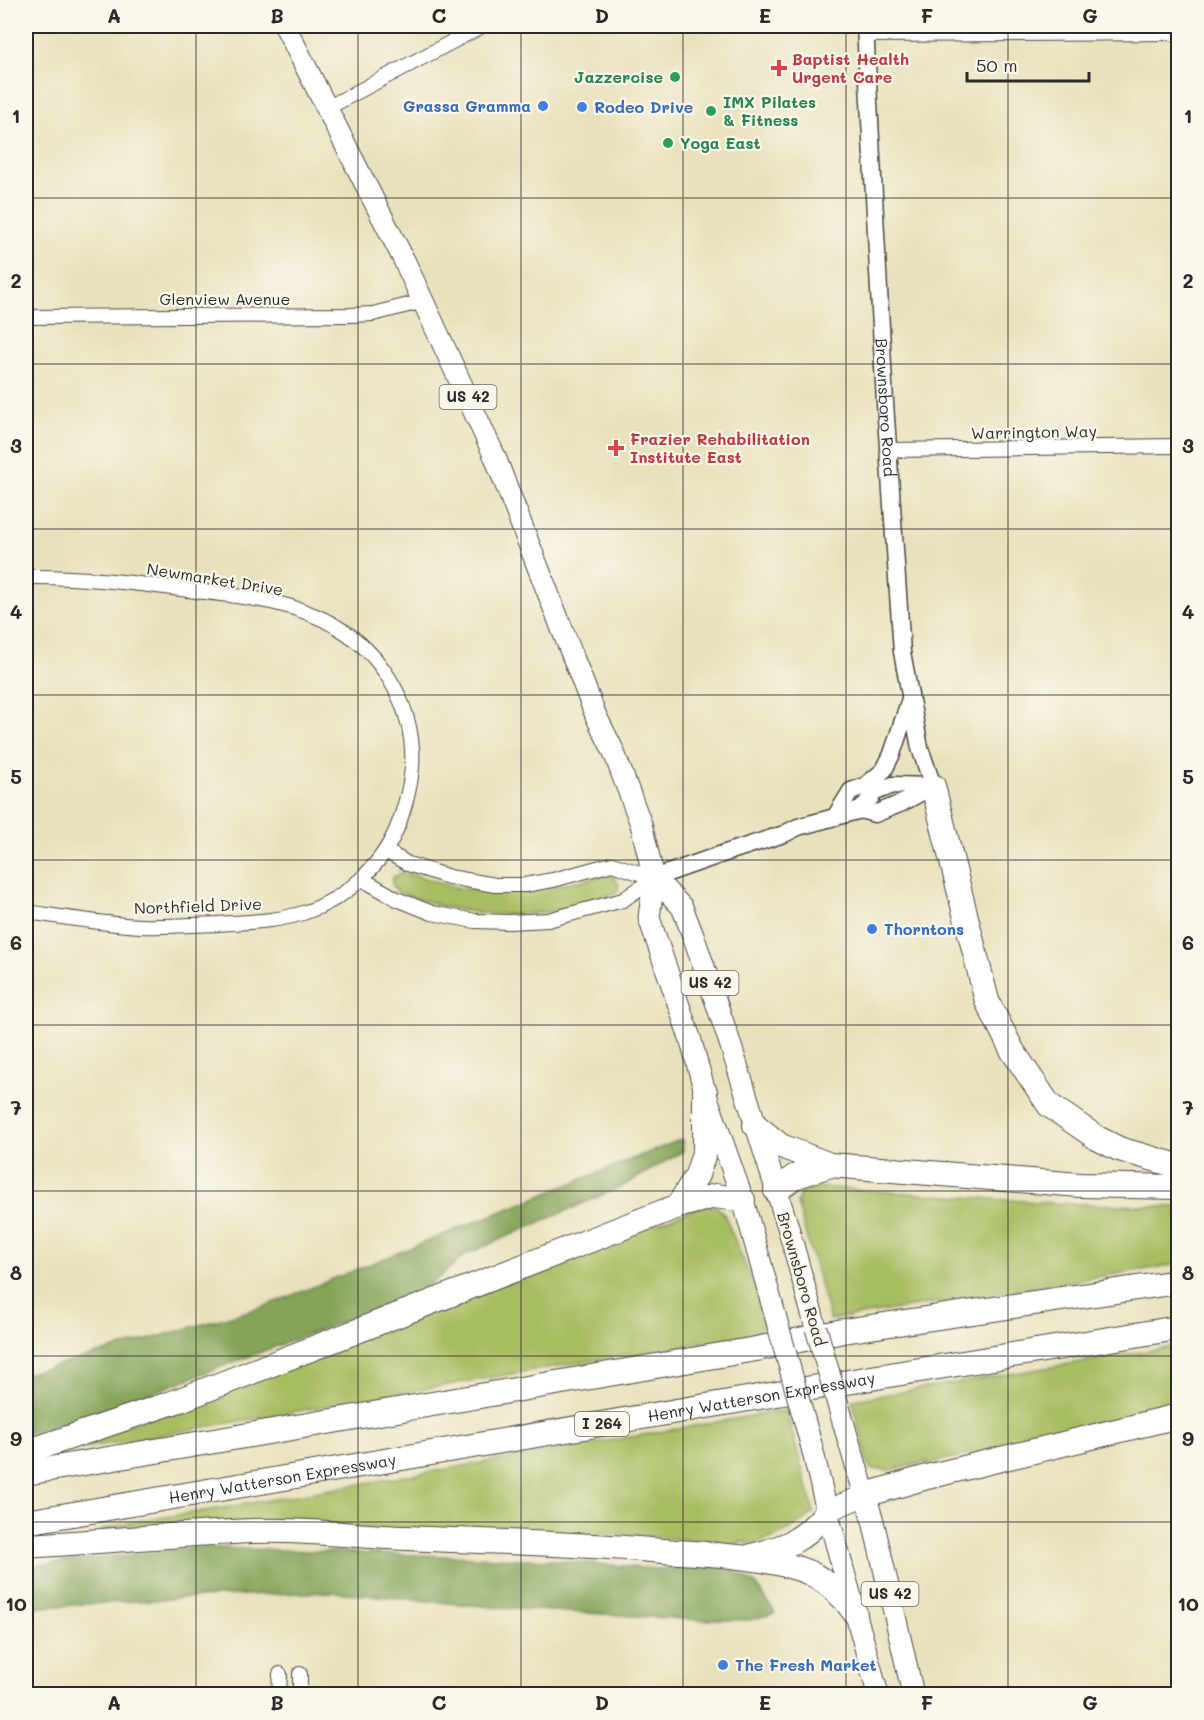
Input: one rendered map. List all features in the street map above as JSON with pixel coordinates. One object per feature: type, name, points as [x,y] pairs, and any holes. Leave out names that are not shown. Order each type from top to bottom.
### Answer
[{"type":"highway","points":[[933,786],[987,1001],[1012,1050],[1049,1105],[1097,1138],[1119,1149],[1179,1166]]},
{"type":"highway","points":[[678,1206],[697,1175],[705,1150],[705,1092]]},
{"type":"highway","points":[[755,1125],[781,1146],[830,1165],[1080,1185],[1179,1187]]},
{"type":"highway","points":[[777,1191],[794,1177],[830,1165]]},
{"type":"highway","points":[[26,1452],[180,1400],[678,1206],[716,1196],[743,1200]]},
{"type":"highway","points":[[26,1473],[756,1349],[843,1331],[1179,1282]]},
{"type":"highway","name":"Henry Watterson Expressway","points":[[26,1522],[1179,1328]]},
{"type":"highway","points":[[865,1495],[927,1477],[1179,1416]]},
{"type":"highway","points":[[743,1558],[784,1548],[813,1529],[827,1511]]},
{"type":"highway","points":[[26,1546],[254,1531],[303,1531],[406,1538],[602,1546],[743,1558],[782,1565],[812,1574],[847,1601],[855,1613]]},
{"type":"main road","name":"US 42","points":[[285,26],[424,302],[495,457],[596,716],[613,750],[641,824],[654,878],[649,918],[705,1092],[743,1200],[878,1695]]},
{"type":"main road","name":"Brownsboro Road","points":[[654,878],[682,907],[728,1037],[777,1191],[873,1521],[913,1695]]},
{"type":"main road","points":[[743,1200],[777,1191]]},
{"type":"main road","points":[[827,1511],[865,1495]]},
{"type":"street","points":[[327,108],[482,26]]},
{"type":"street","points":[[866,30],[1179,33]]},
{"type":"street","name":"Brownsboro Road","points":[[866,30],[872,171],[902,652],[920,747],[933,786]]},
{"type":"street","name":"Glenview Avenue","points":[[26,317],[351,315],[373,314],[424,302]]},
{"type":"street","name":"Warrington Way","points":[[890,450],[1179,446]]},
{"type":"street","name":"Newmarket Drive","points":[[26,577],[114,580],[264,601],[290,607],[324,620],[352,637],[372,656],[392,683],[405,711],[412,742],[412,773],[406,803],[386,851],[374,866]]},
{"type":"street","points":[[835,818],[851,791],[865,786],[884,770],[892,754],[910,699]]},
{"type":"street","points":[[362,879],[432,913],[474,921],[548,920],[622,900],[654,878],[784,834],[798,827],[861,810],[875,813],[902,803],[933,786]]},
{"type":"street","points":[[386,851],[408,864],[449,877],[495,885],[525,885],[553,880],[612,864],[654,878]]},
{"type":"street","name":"Northfield Drive","points":[[26,912],[140,926],[258,922],[303,913],[322,905],[362,879],[374,866]]},
{"type":"street","points":[[279,1695],[280,1674]]},
{"type":"street","points":[[300,1674],[300,1695]]},
{"type":"green space","points":[[402,873],[453,887],[481,890],[535,889],[608,875],[614,877],[619,885],[613,894],[575,907],[525,914],[482,913],[440,906],[398,892],[392,885],[392,879]]},
{"type":"green space","points":[[682,1139],[683,1151],[625,1185],[465,1255],[440,1277],[411,1296],[100,1412],[26,1434],[26,1374],[263,1307]]},
{"type":"green space","points":[[818,1187],[1053,1203],[1178,1207],[1178,1264],[830,1320],[797,1203],[800,1193]]},
{"type":"green space","points":[[702,1206],[716,1206],[724,1214],[755,1289],[765,1333],[528,1371],[85,1448],[84,1442]]},
{"type":"green space","points":[[1178,1346],[1178,1405],[927,1464],[927,1462],[890,1470],[871,1469],[867,1463],[852,1400]]},
{"type":"green space","points":[[786,1410],[814,1512],[783,1533],[747,1544],[747,1542],[739,1542],[739,1544],[633,1535],[369,1528],[100,1531],[122,1524]]},
{"type":"green space","points":[[201,1547],[555,1560],[656,1569],[721,1562],[757,1585],[775,1613],[750,1620],[701,1620],[502,1608],[333,1592],[218,1596],[26,1608],[26,1566]]},
{"type":"place","name":"Baptist Health Urgent Care","points":[[779,68]]},
{"type":"place","name":"Jazzercise","points":[[675,77]]},
{"type":"place","name":"Grassa Gramma","points":[[543,106]]},
{"type":"place","name":"Rodeo Drive","points":[[582,107]]},
{"type":"place","name":"IMX Pilates & Fitness","points":[[711,111]]},
{"type":"place","name":"Yoga East","points":[[668,143]]},
{"type":"place","name":"Frazier Rehabilitation Institute East","points":[[616,448]]},
{"type":"place","name":"Thorntons","points":[[872,929]]},
{"type":"place","name":"The Fresh Market","points":[[723,1665]]}]
